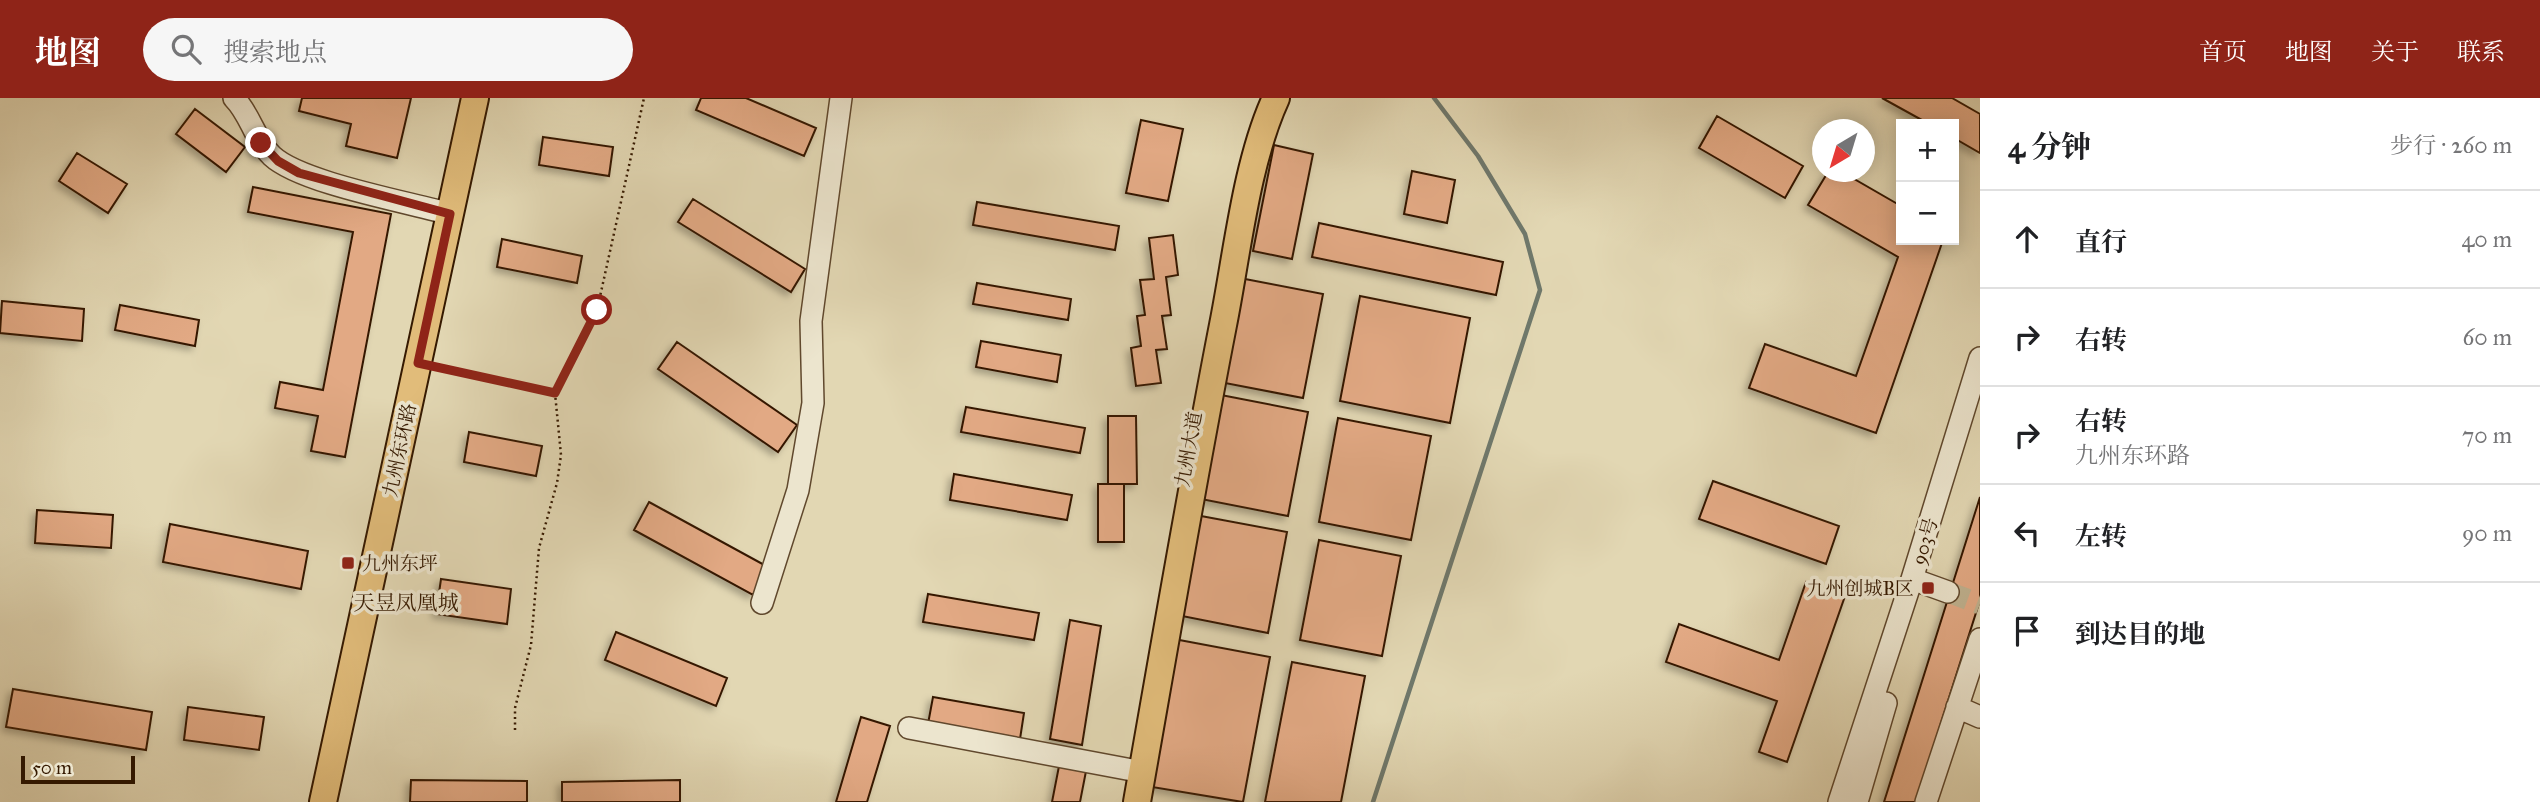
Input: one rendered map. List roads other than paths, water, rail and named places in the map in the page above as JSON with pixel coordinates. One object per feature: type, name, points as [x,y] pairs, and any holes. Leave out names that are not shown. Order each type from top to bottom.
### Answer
[{"type":"main road","name":"九州东环路","points":[[323,802],[475,98]]},
{"type":"main road","name":"九州大道","points":[[1126,802],[1235,184],[1259,98]]},
{"type":"main road","points":[[1137,802],[1182,538],[1245,212],[1266,120],[1276,98]]},
{"type":"street","points":[[234,98],[247,111],[261,143],[288,168],[450,214]]},
{"type":"street","points":[[762,603],[798,490],[813,403],[811,321],[825,201],[841,98]]},
{"type":"street","name":"903号","points":[[1839,802],[1917,581],[1980,358]]},
{"type":"street","points":[[1857,802],[1917,581],[1980,403]]},
{"type":"street","points":[[1917,581],[1948,592]]},
{"type":"street","points":[[1926,802],[1980,639]]},
{"type":"street","points":[[1957,707],[1980,717]]},
{"type":"street","points":[[909,728],[1132,770]]},
{"type":"waterway","points":[[1373,802],[1540,290],[1525,234],[1478,156],[1434,98]]},
{"type":"tunnel","points":[[1948,592],[1980,604]]},
{"type":"place","name":"九州东坪","points":[[348,563]]},
{"type":"place","name":"九州创城B区","points":[[1928,588]]},
{"type":"district","name":"天昱凤凰城","points":[[406,603]]}]
